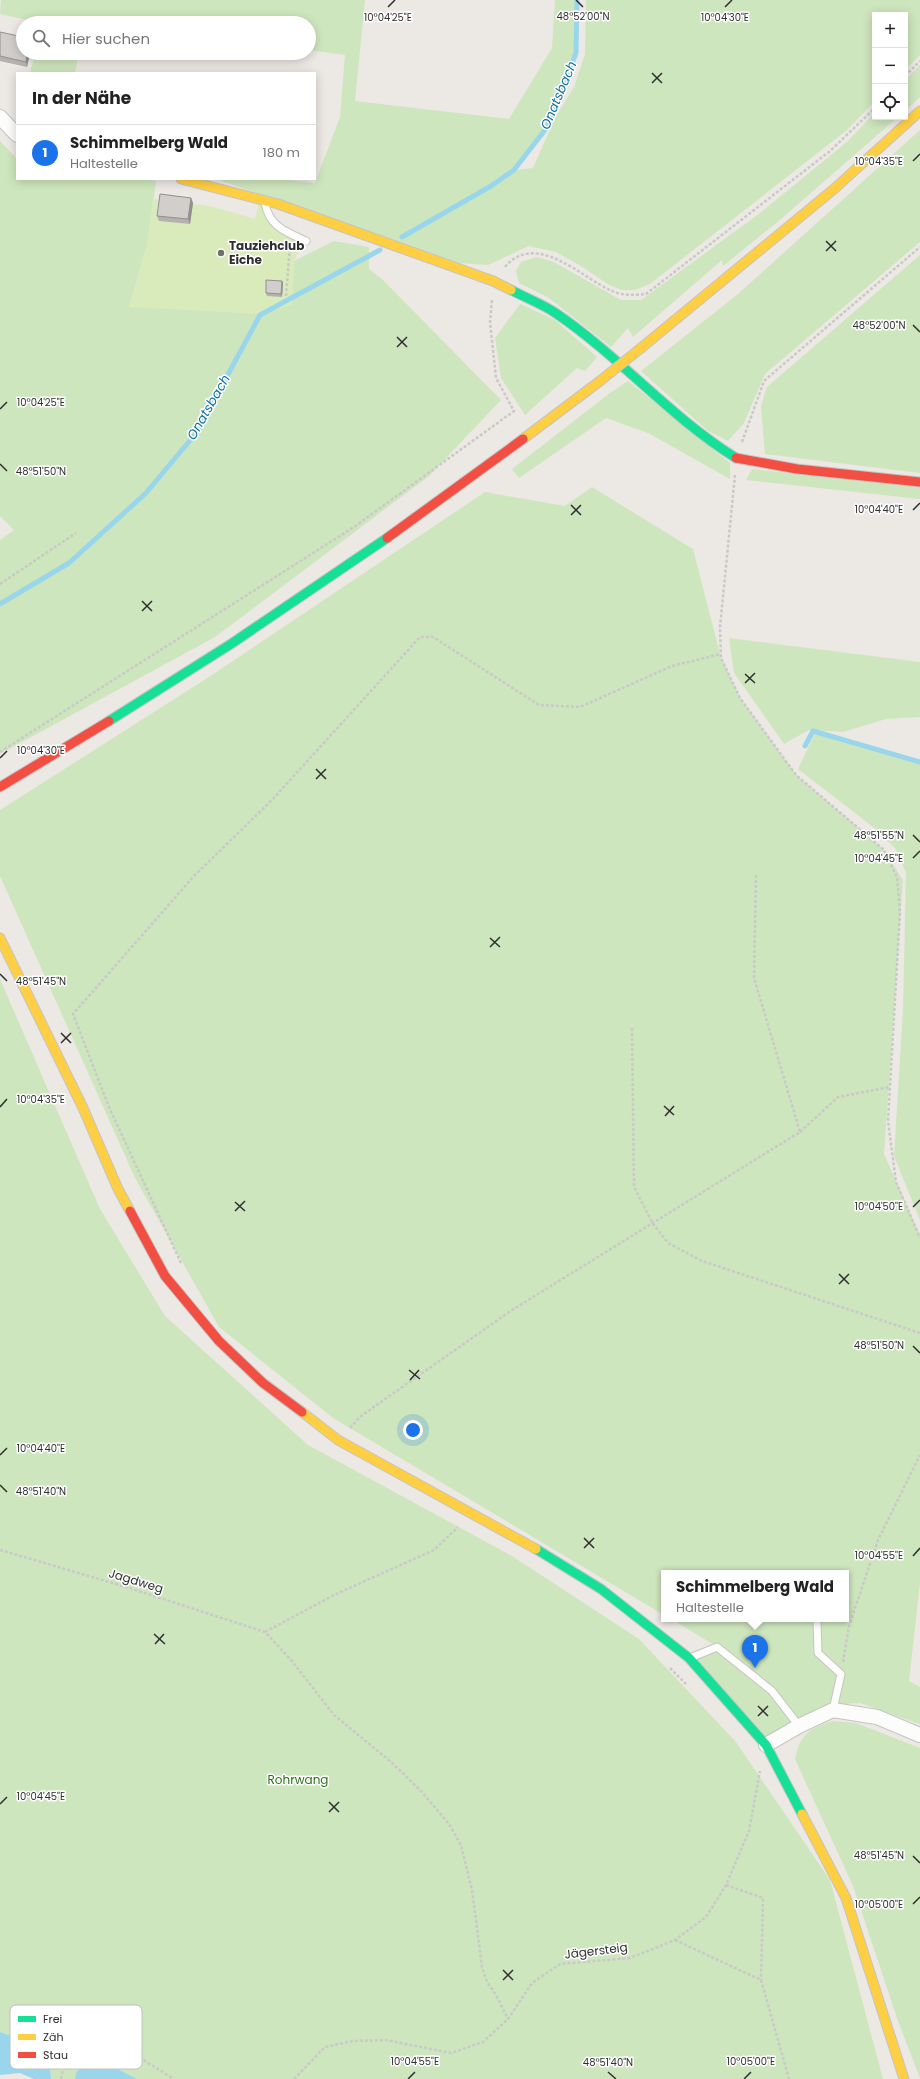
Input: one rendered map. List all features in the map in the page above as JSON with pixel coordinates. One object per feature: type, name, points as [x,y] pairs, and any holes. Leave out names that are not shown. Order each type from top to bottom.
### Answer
[{"type":"street","points":[[0,787],[185,674],[324,583],[430,508],[600,381],[641,348],[816,203],[920,111]]},
{"type":"street","points":[[0,117],[16,134]]},
{"type":"street","points":[[188,180],[265,200],[493,282],[556,313],[604,351],[715,446],[736,458],[797,469],[920,482]]},
{"type":"street","points":[[0,938],[83,1108],[118,1189],[164,1276],[219,1341],[263,1383],[338,1440],[542,1553],[601,1589],[689,1658],[766,1745],[846,1898],[904,2079]]},
{"type":"street","points":[[766,1745],[799,1726],[833,1710],[877,1717],[920,1735]]},
{"type":"lane","points":[[265,200],[267,214],[273,222],[294,236],[306,241]]},
{"type":"lane","points":[[817,1622],[818,1653],[841,1674],[833,1710]]},
{"type":"lane","points":[[689,1658],[717,1647],[772,1691],[799,1726]]},
{"type":"path","points":[[908,73],[920,61]]},
{"type":"path","points":[[0,752],[354,527],[514,411],[496,378],[490,322],[493,282],[510,261],[528,253],[558,258],[613,292],[629,295],[646,294],[830,151],[872,111]]},
{"type":"path","points":[[286,296],[289,250],[294,236]]},
{"type":"path","points":[[920,248],[764,381],[736,458],[720,627],[721,654],[740,698],[796,775],[884,850],[897,877],[900,912],[888,1121],[896,1182],[920,1238]]},
{"type":"path","points":[[0,584],[76,533]]},
{"type":"path","points":[[181,1263],[109,1107],[73,1014],[194,876],[271,801],[420,637],[433,637],[539,705],[580,706],[672,666],[721,654]]},
{"type":"path","points":[[756,874],[754,978],[800,1132]]},
{"type":"path","points":[[632,1028],[634,1187],[653,1224],[668,1243],[702,1261],[920,1333]]},
{"type":"path","points":[[338,1440],[361,1416],[512,1310],[800,1132],[838,1097],[890,1087]]},
{"type":"path","points":[[841,1674],[849,1626],[878,1540],[920,1455]]},
{"type":"path","points":[[473,1516],[462,1523],[434,1550],[334,1595],[265,1632],[292,1660],[334,1715],[390,1761],[420,1790],[449,1824],[461,1845],[472,1890],[482,1967],[487,1982],[496,1995],[508,2019]]},
{"type":"path","name":"Jagdweg","points":[[0,1550],[123,1586],[265,1632]]},
{"type":"path","points":[[669,1666],[690,1688]]},
{"type":"path","name":"Jägersteig","points":[[294,2079],[325,2047],[353,2042],[386,2040],[451,2052],[484,2042],[508,2019],[532,1983],[560,1964],[630,1958],[675,1940],[706,1917],[726,1885],[749,1831],[761,1766]]},
{"type":"path","points":[[726,1885],[763,1898],[760,1980],[789,2079]]},
{"type":"path","points":[[675,1940],[760,1980]]},
{"type":"path","points":[[142,2059],[174,2079]]},
{"type":"path","points":[[61,2079],[63,2069]]},
{"type":"green space","points":[[1,0],[365,0],[355,101],[509,119],[552,48],[555,0],[577,0],[576,53],[548,126],[515,170],[533,168],[556,116],[574,87],[585,54],[586,0],[920,0],[920,55],[908,67],[908,12],[872,12],[872,104],[847,130],[650,284],[635,290],[622,290],[609,285],[581,266],[556,252],[529,246],[488,265],[458,263],[219,180],[290,180],[315,183],[340,117],[345,55],[316,51],[316,16],[16,16],[16,18],[0,14]]},
{"type":"green space","points":[[33,60],[78,60],[75,72],[30,72]]},
{"type":"green space","points":[[920,65],[920,97],[908,108],[908,84],[908,77]]},
{"type":"green space","points":[[872,115],[872,120],[895,120],[781,219],[723,266],[722,260],[633,337],[628,328],[611,347],[549,298],[519,283],[516,271],[521,262],[537,257],[554,262],[621,300],[641,300],[760,213],[848,141]]},
{"type":"green space","points":[[920,130],[920,242],[765,374],[744,423],[728,441],[708,431],[641,371],[738,294]]},
{"type":"green space","points":[[0,141],[16,158],[16,180],[156,181],[147,245],[129,307],[292,305],[294,261],[334,241],[369,247],[369,269],[384,281],[501,400],[429,476],[215,637],[0,754],[0,540],[14,530],[0,516]]},
{"type":"green space","name":"Tauziehclub Eiche","points":[[153,199],[210,206],[255,219],[260,199],[265,214],[303,241],[294,261],[292,305],[261,314],[129,307],[147,245]]},
{"type":"green space","points":[[920,255],[920,473],[765,454],[761,406],[767,387]]},
{"type":"green space","points":[[520,304],[555,320],[597,357],[585,371],[577,368],[525,415],[501,378],[495,338]]},
{"type":"green space","points":[[628,381],[730,463],[730,479],[648,433],[606,418],[519,478],[512,469],[610,393]]},
{"type":"green space","points":[[752,469],[920,487],[920,499],[746,480]]},
{"type":"green space","points":[[592,487],[693,549],[721,658],[740,698],[796,775],[884,850],[903,880],[884,1154],[920,1235],[920,1583],[909,1681],[920,1687],[920,1724],[860,1703],[831,1705],[766,1738],[694,1656],[716,1646],[676,1622],[849,1622],[849,1570],[661,1570],[661,1613],[333,1418],[219,1327],[135,1178],[0,876],[0,810],[212,675],[485,492],[565,506]]},
{"type":"green space","points":[[729,638],[920,662],[920,717],[886,719],[843,732],[809,730],[784,744],[734,673]]},
{"type":"green space","points":[[816,731],[920,764],[920,1220],[894,1156],[903,1009],[906,873],[895,848],[873,827],[798,769]]},
{"type":"green space","name":"Rohrwang","points":[[0,979],[100,1209],[165,1316],[308,1445],[512,1556],[639,1639],[736,1742],[830,1880],[883,2079],[137,2079],[118,2069],[142,2069],[142,2005],[10,2005],[10,2036],[0,2032]]},
{"type":"green space","points":[[832,1721],[856,1723],[920,1748],[920,2078],[898,2021],[853,1886],[795,1759],[797,1750],[803,1738],[811,1730]]},
{"type":"green space","name":"Rohrwang","points":[[50,2069],[100,2069],[75,2075],[75,2079],[51,2079]]},
{"type":"water","points":[[0,2032],[10,2036],[10,2069],[50,2069],[51,2079],[34,2079],[20,2073],[0,2075]]},
{"type":"water","points":[[118,2069],[137,2079],[75,2079],[75,2076],[79,2070]]},
{"type":"building","points":[[0,32],[16,35],[16,60],[0,56]]},
{"type":"building","points":[[160,194],[191,198],[188,219],[157,216]]},
{"type":"building","points":[[266,280],[282,281],[281,294],[266,293]]},
{"type":"waterway","name":"Onatsbach","points":[[402,237],[491,186],[514,170],[548,126],[576,53],[577,0]]},
{"type":"waterway","name":"Onatsbach","points":[[0,604],[69,563],[146,493],[197,432],[260,315],[380,250]]},
{"type":"waterway","points":[[805,746],[813,731],[920,762]]},
{"type":"traffic: fast","points":[[511,290],[552,310],[602,349],[689,424],[736,458]]},
{"type":"traffic: fast","points":[[109,721],[231,644],[387,538]]},
{"type":"traffic: fast","points":[[536,1549],[601,1589],[689,1658],[766,1745],[802,1814]]},
{"type":"traffic: slow","points":[[641,348],[834,189],[920,111]]},
{"type":"traffic: slow","points":[[185,180],[278,204],[493,281],[511,290]]},
{"type":"traffic: slow","points":[[600,381],[641,348]]},
{"type":"traffic: slow","points":[[523,439],[600,381]]},
{"type":"traffic: slow","points":[[0,938],[83,1108],[118,1189],[130,1211]]},
{"type":"traffic: slow","points":[[302,1412],[338,1440],[536,1549]]},
{"type":"traffic: slow","points":[[802,1814],[846,1898],[904,2079]]},
{"type":"traffic: jam","points":[[387,538],[523,439]]},
{"type":"traffic: jam","points":[[736,458],[797,469],[920,482]]},
{"type":"traffic: jam","points":[[0,787],[109,721]]},
{"type":"traffic: jam","points":[[130,1211],[165,1276],[219,1341],[263,1383],[302,1412]]},
{"type":"place","name":"Tauziehclub Eiche","points":[[221,253]]},
{"type":"place","name":"Schimmelberg Wald","points":[[755,1668]]}]
